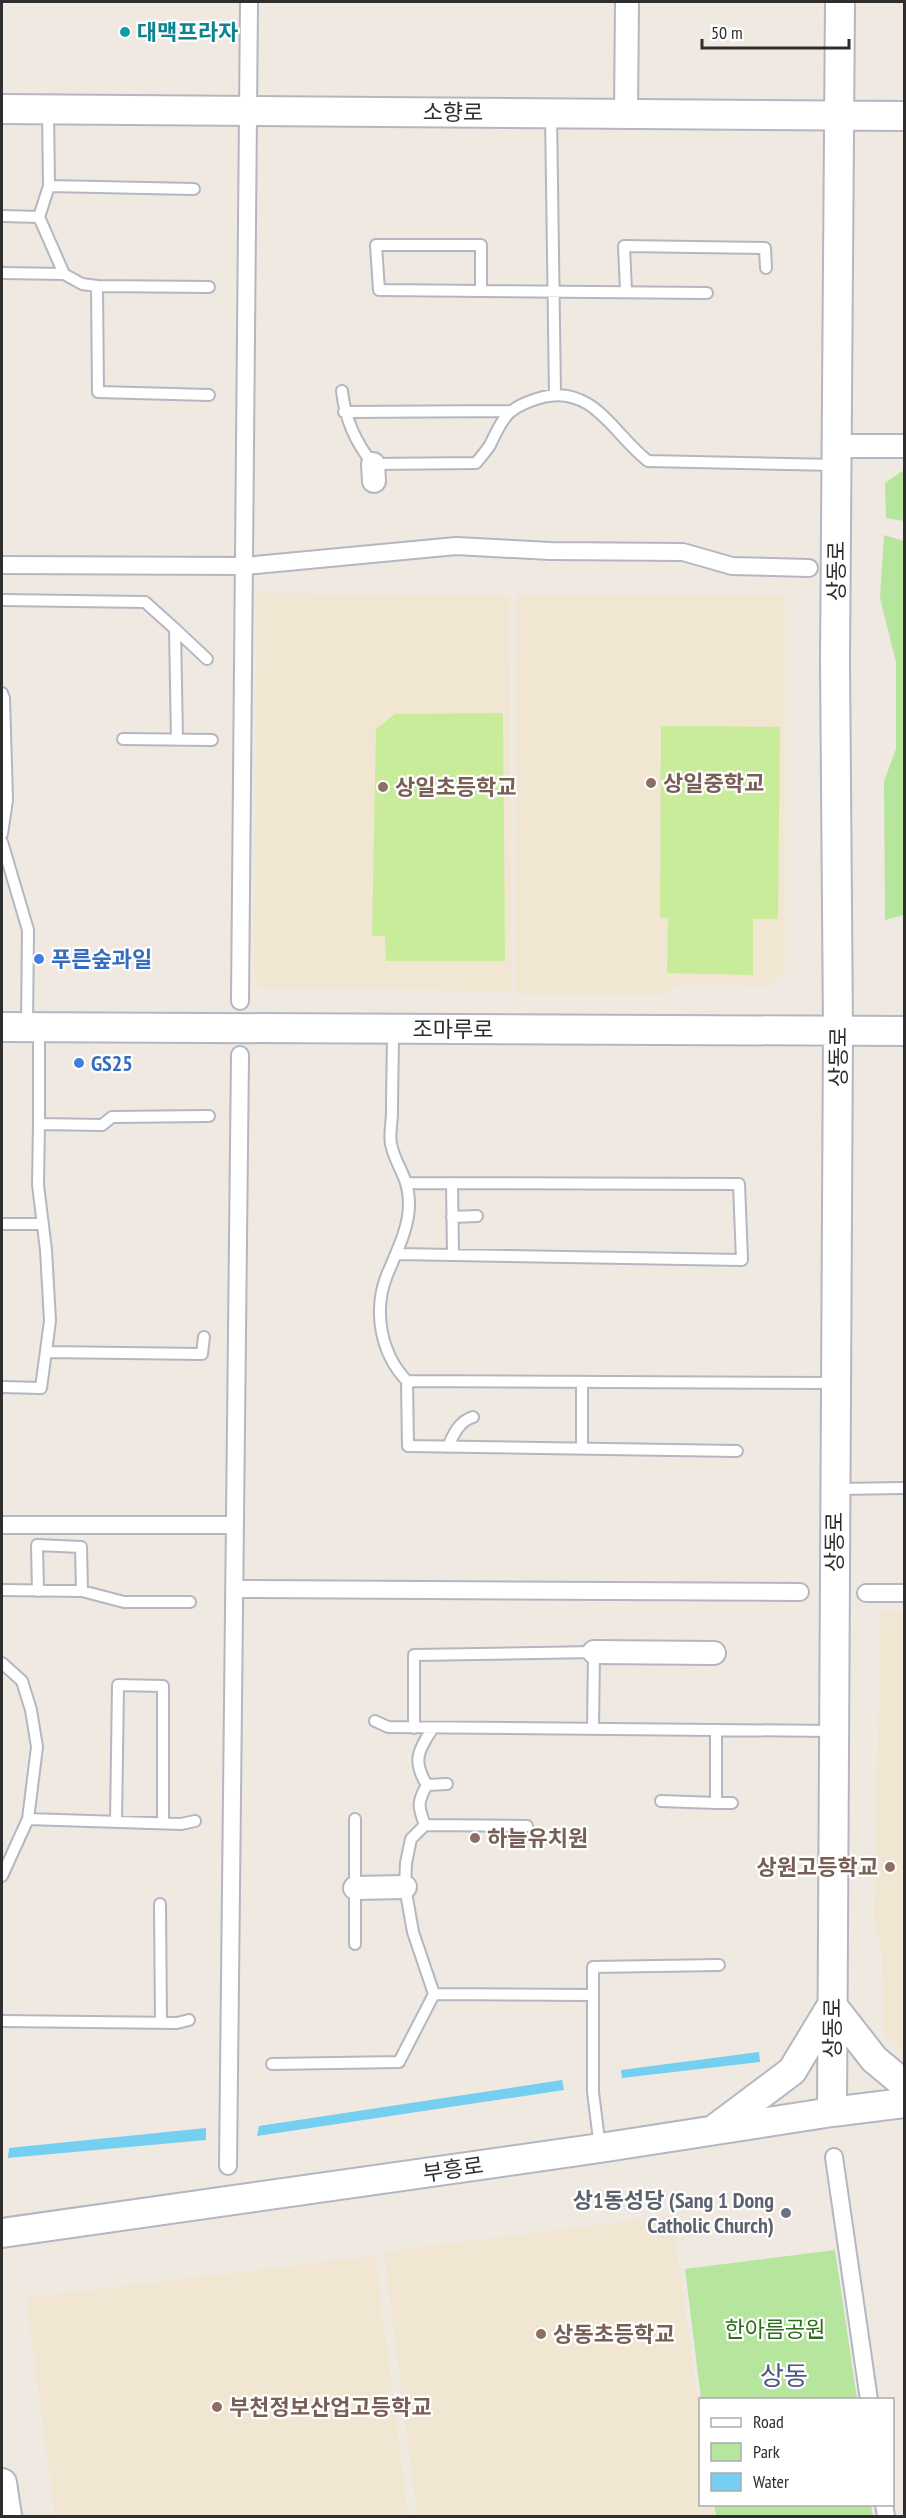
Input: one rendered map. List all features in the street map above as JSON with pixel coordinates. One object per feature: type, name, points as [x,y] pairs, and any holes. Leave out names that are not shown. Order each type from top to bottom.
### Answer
[{"type":"street","points":[[240,1001],[249,2]]},
{"type":"street","points":[[626,113],[627,2]]},
{"type":"street","name":"상동로","points":[[832,2112],[838,1031],[835,706],[840,2]]},
{"type":"street","name":"소향로","points":[[2,110],[904,116]]},
{"type":"street","points":[[837,455],[904,446]]},
{"type":"street","points":[[2,565],[245,566],[456,546],[550,551],[683,552],[732,566],[809,568]]},
{"type":"street","name":"조마루로","points":[[22,1027],[904,1031]]},
{"type":"street","points":[[228,2166],[240,1055]]},
{"type":"street","points":[[2,1525],[235,1525]]},
{"type":"street","points":[[234,1589],[800,1592]]},
{"type":"street","points":[[867,1593],[904,1593]]},
{"type":"street","points":[[594,1652],[714,1653]]},
{"type":"street","points":[[355,1888],[405,1887]]},
{"type":"street","points":[[714,2130],[792,2071],[832,2005],[874,2059],[904,2084]]},
{"type":"street","name":"부흥로","points":[[2,2233],[904,2103]]},
{"type":"street","points":[[834,2157],[869,2398]]},
{"type":"street","points":[[2,2483],[7,2517]]},
{"type":"lane","points":[[48,110],[49,186],[39,217],[64,274]]},
{"type":"lane","points":[[551,113],[555,394]]},
{"type":"lane","points":[[49,186],[194,189]]},
{"type":"lane","points":[[2,216],[39,217]]},
{"type":"lane","points":[[481,289],[481,245],[376,245],[380,290],[481,289],[707,293]]},
{"type":"lane","points":[[626,291],[624,246],[765,248],[766,268]]},
{"type":"lane","points":[[2,273],[64,274],[82,284],[98,286],[209,287]]},
{"type":"lane","points":[[98,286],[98,392],[209,395]]},
{"type":"lane","points":[[342,391],[344,412],[374,472],[477,464],[490,445],[498,426],[510,411],[533,399],[555,394],[576,397],[598,410],[633,449],[648,461],[837,455]]},
{"type":"lane","points":[[344,412],[510,411]]},
{"type":"lane","points":[[2,600],[145,602],[207,659]]},
{"type":"lane","points":[[175,629],[177,740]]},
{"type":"lane","points":[[2,693],[4,698],[6,800],[2,834]]},
{"type":"lane","points":[[123,739],[212,740]]},
{"type":"lane","points":[[2,842],[28,930],[22,1027],[39,1124],[38,1185],[50,1321],[41,1388],[2,1387]]},
{"type":"lane","points":[[393,1029],[391,1144],[408,1183],[409,1208],[397,1254],[386,1277],[381,1300],[380,1322],[384,1344],[395,1368],[407,1381],[408,1446],[737,1451]]},
{"type":"lane","points":[[39,1124],[102,1125],[112,1117],[209,1116]]},
{"type":"lane","points":[[397,1254],[742,1260],[739,1184],[408,1183]]},
{"type":"lane","points":[[452,1183],[453,1255]]},
{"type":"lane","points":[[452,1217],[477,1216]]},
{"type":"lane","points":[[2,1224],[43,1224]]},
{"type":"lane","points":[[46,1352],[202,1354],[204,1337]]},
{"type":"lane","points":[[407,1381],[835,1383]]},
{"type":"lane","points":[[582,1382],[582,1449]]},
{"type":"lane","points":[[448,1447],[455,1431],[466,1419],[473,1418]]},
{"type":"lane","points":[[834,1489],[904,1488]]},
{"type":"lane","points":[[38,1591],[37,1545],[81,1547],[82,1591]]},
{"type":"lane","points":[[2,1590],[82,1591],[124,1602],[190,1602]]},
{"type":"lane","points":[[414,1728],[414,1655],[594,1652],[593,1729]]},
{"type":"lane","points":[[2,1663],[22,1681],[31,1710],[37,1747],[28,1819],[2,1875]]},
{"type":"lane","points":[[116,1822],[118,1685],[130,1685],[163,1686],[163,1823]]},
{"type":"lane","points":[[375,1721],[388,1727],[414,1728],[833,1731]]},
{"type":"lane","points":[[427,1785],[420,1773],[418,1761],[420,1747],[432,1728]]},
{"type":"lane","points":[[716,1730],[716,1803]]},
{"type":"lane","points":[[427,1785],[447,1784]]},
{"type":"lane","points":[[425,1825],[419,1811],[419,1798],[427,1785]]},
{"type":"lane","points":[[661,1800],[732,1803]]},
{"type":"lane","points":[[28,1819],[163,1823],[195,1821]]},
{"type":"lane","points":[[355,1819],[355,1944]]},
{"type":"lane","points":[[272,2064],[399,2062],[434,1994],[413,1932],[405,1887],[406,1863],[411,1839],[425,1825],[527,1826]]},
{"type":"lane","points":[[160,1904],[161,2023]]},
{"type":"lane","points":[[600,2148],[593,2092],[593,1967],[719,1965]]},
{"type":"lane","points":[[434,1994],[593,1995]]},
{"type":"lane","points":[[2,2021],[161,2023],[189,2020]]},
{"type":"shaded area","name":"상일초등학교","points":[[257,593],[509,596],[512,991],[266,989],[258,986],[254,977]]},
{"type":"shaded area","name":"상일중학교","points":[[517,595],[785,595],[785,970],[769,986],[679,984],[661,994],[516,994]]},
{"type":"shaded area","name":"상원고등학교","points":[[881,1612],[904,1612],[904,2052],[884,2034],[882,1956],[874,1915]]},
{"type":"shaded area","name":"상동초등학교","points":[[672,2216],[699,2409],[699,2506],[713,2506],[715,2516],[417,2516],[384,2252]]},
{"type":"shaded area","name":"부천정보산업고등학교","points":[[375,2256],[408,2516],[55,2516],[26,2298]]},
{"type":"green space","points":[[904,470],[904,521],[886,518],[885,483]]},
{"type":"green space","points":[[884,535],[904,541],[904,915],[885,920],[884,781],[896,749],[896,662],[880,598]]},
{"type":"green space","points":[[503,713],[505,961],[386,961],[385,936],[372,936],[376,729],[395,714]]},
{"type":"green space","points":[[661,726],[780,727],[778,919],[753,919],[753,975],[667,973],[668,918],[660,918]]},
{"type":"green space","name":"한아름공원","points":[[835,2250],[857,2398],[701,2398],[685,2269]]},
{"type":"green space","points":[[714,2506],[871,2506],[873,2516],[716,2516]]},
{"type":"water","points":[[759,2052],[760,2062],[622,2078],[621,2070]]},
{"type":"water","points":[[562,2080],[564,2090],[257,2136],[259,2126]]},
{"type":"water","points":[[206,2128],[206,2140],[8,2158],[9,2148]]},
{"type":"place","name":"대맥프라자","points":[[125,32]]},
{"type":"place","name":"상일중학교","points":[[651,783]]},
{"type":"place","name":"상일초등학교","points":[[383,787]]},
{"type":"place","name":"푸른숲과일","points":[[39,959]]},
{"type":"place","name":"GS25","points":[[79,1063]]},
{"type":"place","name":"하늘유치원","points":[[475,1838]]},
{"type":"place","name":"상원고등학교","points":[[890,1867]]},
{"type":"place","name":"상1동성당 (Sang 1 Dong Catholic Church)","points":[[786,2213]]},
{"type":"place","name":"상동초등학교","points":[[541,2334]]},
{"type":"place","name":"부천정보산업고등학교","points":[[217,2407]]},
{"type":"district","name":"상동","points":[[784,2375]]}]
